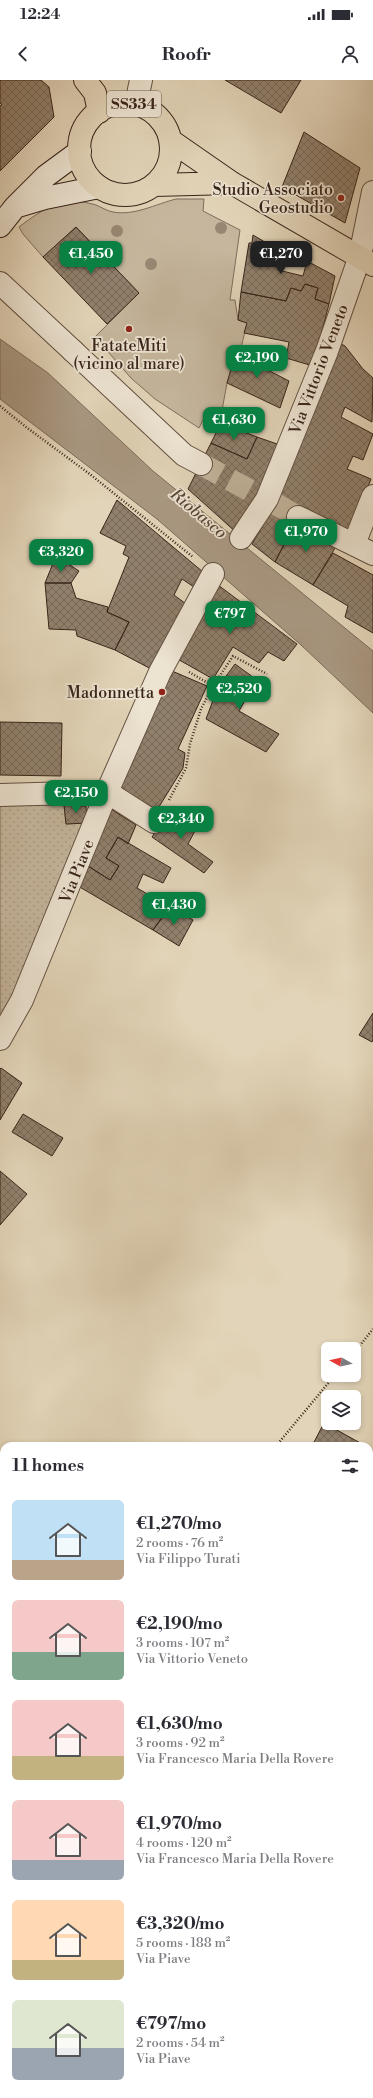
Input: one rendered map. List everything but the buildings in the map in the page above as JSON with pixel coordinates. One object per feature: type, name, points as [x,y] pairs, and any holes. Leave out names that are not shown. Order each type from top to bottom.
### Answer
[{"type":"main road","name":"SS334","points":[[85,80],[95,93],[99,112]]},
{"type":"main road","name":"SS334","points":[[123,103],[136,104],[149,110],[160,118],[167,130],[170,140],[171,154],[169,163],[161,179],[154,185],[136,194],[117,194],[99,187],[85,171],[80,151],[84,129],[99,112],[110,106],[123,103]]},
{"type":"main road","points":[[170,140],[232,183],[366,260]]},
{"type":"main road","name":"SS334","points":[[154,185],[232,183]]},
{"type":"street","points":[[136,104],[140,80]]},
{"type":"street","points":[[0,226],[15,207],[46,176],[80,151]]},
{"type":"street","points":[[15,207],[45,198],[99,187]]},
{"type":"street","name":"Via Vittorio Veneto","points":[[241,538],[267,499],[327,351],[366,260],[373,192]]},
{"type":"street","points":[[0,283],[184,455],[201,464]]},
{"type":"street","points":[[354,544],[373,496]]},
{"type":"street","points":[[298,517],[373,554]]},
{"type":"street","name":"Via Piave","points":[[0,1039],[22,1000],[107,792],[160,672],[213,574]]},
{"type":"street","points":[[0,795],[107,792],[154,822]]},
{"type":"path","points":[[0,406],[91,475],[213,574]]},
{"type":"path","points":[[154,822],[174,793],[186,768],[190,744],[201,709],[213,686],[233,656],[267,674]]},
{"type":"path","points":[[167,660],[213,686]]},
{"type":"path","points":[[361,1344],[373,1329]]},
{"type":"path","points":[[279,1442],[329,1382]]},
{"type":"shaded area","points":[[176,199],[204,199],[203,211],[240,230],[230,300],[235,300],[238,320],[247,323],[241,348],[232,366],[227,383],[221,416],[208,410],[199,428],[155,399],[131,378],[95,337],[139,293],[76,227],[43,257],[23,234],[19,227],[46,209],[64,203],[85,202],[106,210],[121,213],[145,209]]},
{"type":"shaded area","points":[[0,805],[64,805],[66,824],[87,823],[15,997],[0,1021]]},
{"type":"water","name":"Riobasco","points":[[0,339],[48,373],[153,471],[373,651],[373,713],[301,645],[157,519],[0,399]]},
{"type":"tunnel","points":[[201,464],[260,496]]},
{"type":"tunnel","points":[[274,503],[298,517]]},
{"type":"place","name":"Studio Associato Geostudio","points":[[341,198]]},
{"type":"place","name":"FatateMiti (vicino al mare)","points":[[129,329]]},
{"type":"place","name":"Madonnetta","points":[[162,692]]}]
